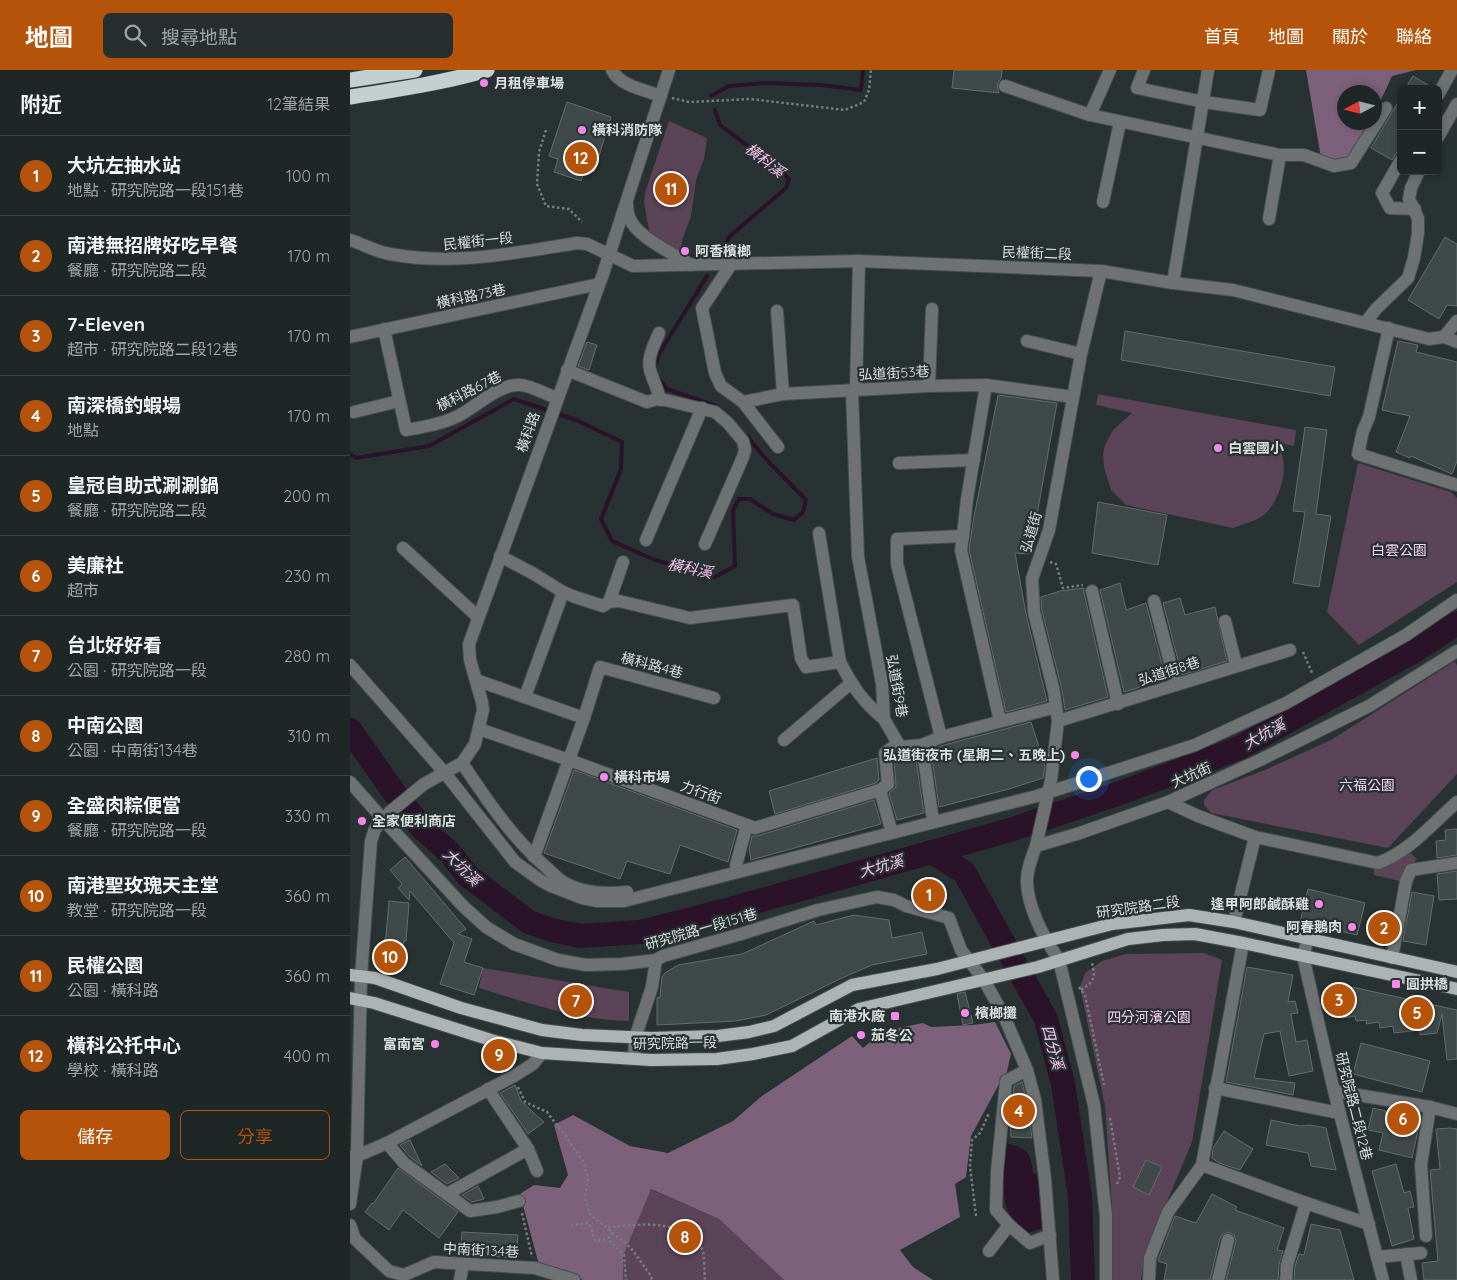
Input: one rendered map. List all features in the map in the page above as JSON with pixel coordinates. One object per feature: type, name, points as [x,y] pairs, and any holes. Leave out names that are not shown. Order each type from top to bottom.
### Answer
[{"type":"highway","points":[[350,80],[415,70]]},
{"type":"highway","points":[[350,97],[400,90],[487,70]]},
{"type":"main road","name":"研究院路二段","points":[[985,957],[1112,924],[1189,914],[1234,922],[1457,972]]},
{"type":"main road","points":[[1059,960],[1128,939],[1195,934],[1457,989]]},
{"type":"main road","name":"研究院路一段","points":[[356,976],[375,978],[461,1008],[542,1030],[582,1035],[635,1038],[718,1036],[749,1032],[774,1026],[852,985],[937,969],[985,957]]},
{"type":"main road","name":"研究院路一段","points":[[356,999],[491,1040],[542,1053],[634,1059],[717,1058],[753,1054],[792,1046],[859,1009],[989,979],[1059,960]]},
{"type":"street","points":[[612,70],[615,76],[627,83],[661,96]]},
{"type":"street","name":"橫科路","points":[[462,763],[475,744],[483,710],[470,660],[469,644],[599,284],[669,70]]},
{"type":"street","points":[[1090,115],[1110,70]]},
{"type":"street","points":[[1144,70],[1138,88],[1204,102],[1260,110],[1269,70]]},
{"type":"street","points":[[1173,283],[1208,70]]},
{"type":"street","points":[[1442,88],[1452,70]]},
{"type":"street","points":[[1005,86],[1090,115],[1280,155],[1304,155],[1334,166],[1351,163],[1386,108]]},
{"type":"street","points":[[1442,130],[1457,104]]},
{"type":"street","points":[[1103,202],[1120,122]]},
{"type":"street","points":[[1269,219],[1280,155]]},
{"type":"street","points":[[1397,167],[1382,194],[1390,208],[1416,210]]},
{"type":"street","points":[[1366,322],[1376,309],[1408,278],[1414,258],[1418,233],[1416,210],[1409,199],[1411,188],[1417,175]]},
{"type":"street","points":[[626,202],[631,222],[637,229],[691,265]]},
{"type":"street","name":"民權街一段","points":[[350,240],[388,254],[433,260],[467,259],[577,243],[587,244],[609,255]]},
{"type":"street","name":"民權街二段","points":[[609,255],[633,266],[859,261],[1101,271],[1173,283],[1233,290],[1429,339],[1444,337],[1457,342]]},
{"type":"street","name":"弘道街9巷","points":[[859,261],[854,391],[858,557],[882,684],[884,719],[898,743]]},
{"type":"street","points":[[732,263],[702,308],[715,373],[721,386],[743,402],[778,447]]},
{"type":"street","name":"弘道街","points":[[1036,846],[1051,780],[1058,721],[1034,612],[1032,579],[1049,530],[1081,354],[1101,271]]},
{"type":"street","name":"橫科路73巷","points":[[350,337],[599,284]]},
{"type":"street","points":[[929,386],[932,309]]},
{"type":"street","points":[[777,311],[783,394]]},
{"type":"street","points":[[1444,337],[1457,321]]},
{"type":"street","points":[[1389,328],[1369,417],[1358,454],[1457,485]]},
{"type":"street","name":"橫科路67巷","points":[[384,330],[406,430],[440,423],[458,416],[507,387],[520,385],[556,401]]},
{"type":"street","points":[[659,333],[649,358],[651,375],[658,387],[660,400]]},
{"type":"street","points":[[1027,341],[1081,354]]},
{"type":"street","points":[[567,370],[647,402],[660,400],[715,412],[728,423],[743,441],[745,450],[743,458],[705,544]]},
{"type":"street","points":[[986,385],[967,499],[962,550],[1000,721]]},
{"type":"street","name":"弘道街53巷","points":[[743,402],[783,394],[929,386],[986,385],[1073,397]]},
{"type":"street","points":[[354,412],[399,401]]},
{"type":"street","points":[[646,540],[702,408]]},
{"type":"street","points":[[899,463],[974,460]]},
{"type":"street","points":[[819,533],[840,662],[867,705],[884,719]]},
{"type":"street","points":[[941,737],[897,564],[897,539],[963,536]]},
{"type":"street","points":[[403,548],[478,618]]},
{"type":"street","points":[[500,556],[563,592],[603,606],[609,602],[619,601],[690,618],[793,605],[801,658],[806,667],[840,662]]},
{"type":"street","points":[[609,602],[623,562]]},
{"type":"street","points":[[1092,591],[1118,704]]},
{"type":"street","points":[[525,697],[563,592]]},
{"type":"street","points":[[481,818],[540,872],[582,889],[617,893],[638,890],[932,814],[1032,797],[1046,797],[1195,745],[1286,703],[1406,635],[1457,600]]},
{"type":"street","points":[[1154,601],[1176,685]]},
{"type":"street","points":[[1225,622],[1236,666]]},
{"type":"street","name":"弘道街8巷","points":[[1058,721],[1290,650]]},
{"type":"street","name":"大坑街","points":[[1036,846],[1077,834],[1168,802],[1260,760],[1369,706],[1457,651]]},
{"type":"street","points":[[350,665],[444,772],[515,862],[540,880],[582,898],[609,902],[636,899],[1032,797]]},
{"type":"street","name":"橫科路4巷","points":[[584,718],[600,667],[714,698]]},
{"type":"street","points":[[476,680],[584,718],[534,858]]},
{"type":"street","points":[[784,740],[851,682]]},
{"type":"street","points":[[890,826],[880,790],[888,784],[886,753],[898,743],[900,747],[922,744],[941,737],[1056,707]]},
{"type":"street","name":"力行街","points":[[479,729],[755,828],[880,790]]},
{"type":"street","points":[[922,744],[932,814]]},
{"type":"street","points":[[350,1204],[353,1156],[356,976],[371,841],[375,829],[386,815],[424,784],[462,763],[492,808],[534,858],[562,882]]},
{"type":"street","name":"研究院路一段151巷","points":[[352,787],[386,815],[463,906],[486,927],[514,944],[558,960],[586,965],[622,964],[656,960],[663,956],[818,910],[877,897],[894,900],[906,906],[949,918],[961,950],[969,961],[989,979],[1027,1070],[1036,1108],[1045,1179],[1053,1280]]},
{"type":"street","points":[[1168,802],[1198,816],[1255,837],[1378,863],[1392,858],[1412,843],[1457,802]]},
{"type":"street","points":[[736,865],[747,825]]},
{"type":"street","points":[[1234,922],[1255,837]]},
{"type":"street","points":[[1036,846],[1029,867],[1027,882],[1031,902],[1046,941],[1059,960],[1094,1106],[1106,1216],[1106,1280]]},
{"type":"street","points":[[1392,958],[1406,881],[1411,870],[1457,863]]},
{"type":"street","name":"研究院路二段12巷","points":[[1308,939],[1303,956],[1339,1113],[1383,1280]]},
{"type":"street","points":[[1149,1280],[1150,1258],[1168,1212],[1202,1165],[1215,1088],[1244,943]]},
{"type":"street","points":[[634,1059],[635,1038],[652,987],[656,960]]},
{"type":"street","points":[[353,1156],[387,1143],[514,1076],[533,1064],[542,1053]]},
{"type":"street","points":[[1027,1070],[1006,1081],[996,1172],[996,1210],[1030,1244],[1050,1235]]},
{"type":"street","points":[[1215,1088],[1339,1113]]},
{"type":"street","points":[[488,1089],[528,1149],[537,1171]]},
{"type":"street","points":[[1334,1091],[1430,1107],[1457,1114]]},
{"type":"street","points":[[1426,1236],[1421,1166],[1430,1107]]},
{"type":"street","points":[[387,1143],[404,1163],[470,1210],[497,1207],[519,1200]]},
{"type":"street","points":[[447,1194],[528,1149]]},
{"type":"street","points":[[1202,1165],[1369,1224]]},
{"type":"street","points":[[1286,1280],[1287,1265],[1306,1203]]},
{"type":"street","name":"中南街134巷","points":[[350,1225],[355,1239],[389,1271],[404,1275],[434,1262],[535,1268],[574,1280]]},
{"type":"street","points":[[988,1251],[1009,1225]]},
{"type":"street","points":[[1218,1280],[1228,1240]]},
{"type":"street","points":[[1377,1257],[1420,1253]]},
{"type":"street","points":[[1406,1254],[1411,1280]]},
{"type":"street","points":[[460,1280],[463,1264]]},
{"type":"path","points":[[661,96],[690,102],[750,99],[845,110],[864,102],[869,90],[871,70]]},
{"type":"path","points":[[546,130],[539,152],[537,184],[546,206],[569,209],[582,222]]},
{"type":"path","points":[[1039,560],[1056,564],[1063,588],[1088,584],[1092,591]]},
{"type":"path","points":[[1290,650],[1300,647],[1318,685]]},
{"type":"path","points":[[1081,990],[1094,981],[1095,976],[1090,960]]},
{"type":"path","points":[[514,1076],[525,1102],[546,1112],[584,1161],[588,1178],[585,1198],[590,1214],[631,1248],[652,1280]]},
{"type":"path","points":[[976,1216],[970,1166],[972,1140],[980,1133],[991,1108]]},
{"type":"path","points":[[519,1200],[535,1268]]},
{"type":"path","points":[[571,1225],[589,1223],[595,1241],[608,1239]]},
{"type":"path","points":[[608,1227],[642,1224],[662,1225],[690,1236],[702,1249],[705,1280]]},
{"type":"path","points":[[608,1239],[612,1231]]},
{"type":"path","points":[[608,1239],[624,1255],[626,1280]]},
{"type":"green space","points":[[669,121],[707,138],[704,159],[696,180],[691,216],[679,255],[650,235],[644,203],[645,193]]},
{"type":"green space","points":[[1098,394],[1296,430],[1294,446],[1273,442],[1280,451],[1284,466],[1282,484],[1271,507],[1259,518],[1233,528],[1126,505],[1111,490],[1104,467],[1103,454],[1105,445],[1113,430],[1132,413],[1096,405]]},
{"type":"green space","name":"白雲公園","points":[[1358,463],[1451,492],[1457,498],[1457,582],[1359,645],[1327,612]]},
{"type":"green space","name":"六福公園","points":[[1455,661],[1457,666],[1457,774],[1388,848],[1211,813],[1204,805],[1204,800],[1212,790],[1265,770],[1331,740]]},
{"type":"green space","points":[[1407,850],[1417,859],[1399,881],[1374,875],[1373,865]]},
{"type":"green space","name":"四分河濱公園","points":[[1204,953],[1222,960],[1192,1142],[1145,1254],[1141,1280],[1113,1280],[1113,1222],[1105,1106],[1080,987],[1085,973],[1102,961],[1126,954]]},
{"type":"green space","points":[[483,968],[629,992],[629,1021],[591,1018],[572,1014],[479,988]]},
{"type":"green space","points":[[650,1189],[719,1219],[784,1280],[623,1280],[624,1252],[563,1215]]},
{"type":"shaded area","points":[[1306,70],[1416,70],[1392,76],[1382,98],[1382,85],[1337,85],[1337,130],[1367,130],[1360,145],[1341,163],[1321,158]]},
{"type":"shaded area","points":[[995,1022],[1011,1054],[1006,1075],[971,1136],[966,1177],[955,1184],[960,1217],[900,1250],[913,1267],[933,1280],[784,1280],[719,1219],[651,1189],[623,1256],[623,1280],[583,1280],[539,1265],[520,1194],[534,1185],[560,1188],[568,1175],[554,1125],[573,1115],[630,1146],[668,1153],[733,1121],[762,1096],[852,1036],[863,1048],[883,1031],[923,1023],[931,1027]]},
{"type":"shaded area","points":[[1006,1143],[1027,1152],[1031,1160],[1033,1174],[1037,1173],[1043,1228],[1028,1233],[1009,1213],[1003,1188]]},
{"type":"building","points":[[954,70],[1002,70],[1001,79],[997,84],[999,93],[952,88]]},
{"type":"building","points":[[1413,76],[1428,85],[1407,85]]},
{"type":"building","name":"橫科消防隊","points":[[567,102],[611,117],[594,172],[585,169],[581,181],[554,172],[558,159],[549,156]]},
{"type":"building","points":[[1397,104],[1397,152],[1392,160],[1371,148]]},
{"type":"building","points":[[1445,237],[1457,244],[1457,306],[1447,305],[1439,319],[1408,300]]},
{"type":"building","points":[[1125,331],[1335,367],[1330,396],[1121,360]]},
{"type":"building","points":[[1398,341],[1418,345],[1416,352],[1457,362],[1457,461],[1452,474],[1411,456],[1410,458],[1396,452],[1410,416],[1382,410]]},
{"type":"building","points":[[587,342],[597,345],[589,370],[578,366]]},
{"type":"building","points":[[998,395],[1057,403],[1030,554],[1015,553],[1026,614],[1047,701],[1006,712],[969,550]]},
{"type":"building","points":[[1305,427],[1327,430],[1316,514],[1331,516],[1319,587],[1293,583],[1305,512],[1293,511]]},
{"type":"building","points":[[1098,502],[1167,515],[1158,565],[1092,553]]},
{"type":"building","points":[[1120,583],[1126,610],[1146,603],[1166,679],[1124,692],[1100,590]]},
{"type":"building","points":[[1084,588],[1108,697],[1065,710],[1062,690],[1042,611],[1041,597],[1060,591]]},
{"type":"building","points":[[1180,598],[1185,615],[1215,607],[1227,661],[1182,675],[1163,603]]},
{"type":"building","points":[[1031,722],[1045,766],[1043,778],[939,807],[931,750]]},
{"type":"building","points":[[897,754],[915,754],[924,813],[897,820],[889,793],[896,787],[894,757]]},
{"type":"building","points":[[877,758],[879,780],[876,783],[775,814],[769,791]]},
{"type":"building","points":[[574,770],[737,830],[728,862],[680,845],[670,874],[627,861],[620,879],[544,853]]},
{"type":"building","points":[[874,800],[881,824],[751,860],[749,849],[752,836]]},
{"type":"building","points":[[1457,829],[1457,855],[1437,858],[1436,841],[1446,840],[1445,830]]},
{"type":"building","points":[[405,857],[466,929],[458,934],[472,939],[464,962],[483,968],[474,995],[440,984],[454,943],[410,891],[409,900],[398,888],[402,884],[390,870]]},
{"type":"building","points":[[1457,871],[1457,899],[1439,900],[1437,874]]},
{"type":"building","points":[[923,887],[940,894],[935,905],[919,898]]},
{"type":"building","points":[[1308,889],[1365,903],[1357,935],[1300,922]]},
{"type":"building","points":[[1412,892],[1434,896],[1426,945],[1403,941]]},
{"type":"building","points":[[389,901],[409,903],[406,941],[404,941],[395,970],[386,967],[386,961],[378,954],[386,936]]},
{"type":"building","points":[[854,915],[889,920],[892,938],[922,932],[927,954],[872,965],[766,1015],[736,1021],[657,1025],[657,998],[660,997],[662,977],[678,965],[742,954],[814,921],[816,925]]},
{"type":"building","points":[[1247,967],[1293,975],[1288,1002],[1295,1001],[1298,1013],[1291,1014],[1296,1042],[1307,1040],[1313,1071],[1289,1076],[1280,1031],[1264,1034],[1254,1078],[1295,1083],[1293,1095],[1226,1082]]},
{"type":"building","points":[[1338,984],[1457,1010],[1457,1059],[1447,1060],[1442,1014],[1437,1033],[1420,1035],[1420,1030],[1394,1033],[1393,1026],[1380,1028],[1379,1022],[1366,1024],[1367,1020],[1356,1021],[1355,1016],[1342,1018]]},
{"type":"building","name":"檳榔攤","points":[[965,992],[973,1023],[963,1025],[957,994]]},
{"type":"building","points":[[1361,1043],[1430,1061],[1422,1092],[1353,1074]]},
{"type":"building","points":[[1022,1082],[1032,1138],[1011,1137],[1010,1124],[1014,1086]]},
{"type":"building","points":[[515,1085],[521,1101],[544,1122],[528,1134],[500,1093]]},
{"type":"building","points":[[1373,1108],[1386,1111],[1385,1113],[1420,1121],[1412,1158],[1379,1150],[1383,1133],[1368,1130]]},
{"type":"building","points":[[1271,1120],[1300,1126],[1310,1125],[1326,1128],[1336,1170],[1311,1166],[1308,1153],[1266,1145]]},
{"type":"building","points":[[1436,1129],[1457,1129],[1457,1280],[1424,1280],[1422,1263],[1438,1261],[1430,1170],[1440,1169]]},
{"type":"building","points":[[1224,1131],[1253,1149],[1240,1170],[1219,1163],[1212,1158],[1213,1148]]},
{"type":"building","points":[[410,1140],[422,1166],[410,1157],[400,1145]]},
{"type":"building","points":[[1146,1160],[1162,1167],[1149,1195],[1133,1187]]},
{"type":"building","points":[[445,1164],[459,1178],[447,1184],[431,1172]]},
{"type":"building","points":[[1396,1164],[1404,1193],[1410,1191],[1414,1207],[1408,1208],[1414,1239],[1392,1246],[1372,1171]]},
{"type":"building","points":[[398,1168],[458,1212],[439,1238],[403,1210],[389,1230],[365,1212],[373,1204]]},
{"type":"building","points":[[478,1186],[484,1199],[472,1202],[462,1195]]},
{"type":"building","points":[[1212,1194],[1237,1207],[1235,1210],[1284,1228],[1277,1250],[1283,1251],[1279,1264],[1278,1280],[1226,1280],[1236,1241],[1234,1235],[1229,1232],[1223,1234],[1220,1238],[1210,1280],[1164,1280],[1167,1264],[1158,1260],[1175,1216],[1196,1223]]},
{"type":"building","points":[[1311,1224],[1340,1230],[1354,1280],[1294,1280],[1295,1266],[1299,1254],[1304,1255]]},
{"type":"building","points":[[462,1232],[518,1235],[516,1258],[460,1254]]},
{"type":"waterway","name":"橫科溪","points":[[711,96],[729,86],[765,83],[821,85],[861,90],[863,70]]},
{"type":"waterway","name":"橫科溪","points":[[715,110],[720,125],[789,179],[786,188],[730,236],[720,252]]},
{"type":"waterway","name":"橫科溪","points":[[655,367],[659,354],[707,276]]},
{"type":"waterway","name":"橫科溪","points":[[658,378],[667,389],[716,406],[719,409]]},
{"type":"waterway","name":"橫科溪","points":[[350,454],[356,458],[429,446],[514,399],[576,420],[622,442],[621,469],[601,519],[612,541],[655,560],[715,577],[735,566],[733,510],[739,499],[750,499],[773,514],[794,520],[803,512],[806,500],[765,458],[746,435]]},
{"type":"waterway","name":"大坑溪","points":[[350,730],[393,791],[423,829],[450,853],[468,876],[529,922],[551,930],[580,936],[641,932],[727,910],[1010,830],[1123,792],[1239,748],[1416,650],[1457,623]]},
{"type":"waterway","name":"四分溪","points":[[932,852],[964,872],[1046,1019],[1063,1084],[1080,1196],[1083,1280]]},
{"type":"place","name":"月租停車場","points":[[484,83]]},
{"type":"place","name":"橫科消防隊","points":[[582,130]]},
{"type":"place","name":"橫科公托中心","points":[[581,158]]},
{"type":"place","name":"民權公園","points":[[671,189]]},
{"type":"place","name":"阿香檳榔","points":[[685,251]]},
{"type":"place","name":"白雲國小","points":[[1218,448]]},
{"type":"place","name":"弘道街夜市 (星期二、五晚上)","points":[[1075,755]]},
{"type":"place","name":"橫科市場","points":[[604,777]]},
{"type":"place","name":"全家便利商店","points":[[362,821]]},
{"type":"place","name":"大坑左抽水站","points":[[929,895]]},
{"type":"place","name":"逢甲阿郎鹹酥雞","points":[[1319,904]]},
{"type":"place","name":"阿春鵝肉","points":[[1352,927]]},
{"type":"place","name":"南港無招牌好吃早餐","points":[[1384,928]]},
{"type":"place","name":"南港聖玫瑰天主堂","points":[[390,957]]},
{"type":"place","name":"圓拱橋","points":[[1396,984]]},
{"type":"place","name":"7-Eleven","points":[[1339,1000]]},
{"type":"place","name":"台北好好看","points":[[576,1001]]},
{"type":"place","name":"檳榔攤","points":[[965,1013]]},
{"type":"place","name":"皇冠自助式涮涮鍋","points":[[1417,1013]]},
{"type":"place","name":"南港水廠","points":[[895,1016]]},
{"type":"place","name":"茄冬公","points":[[861,1035]]},
{"type":"place","name":"富南宮","points":[[435,1044]]},
{"type":"place","name":"全盛肉粽便當","points":[[499,1055]]},
{"type":"place","name":"南深橋釣蝦場","points":[[1019,1111]]},
{"type":"place","name":"美廉社","points":[[1403,1119]]},
{"type":"place","name":"中南公園","points":[[685,1237]]}]
